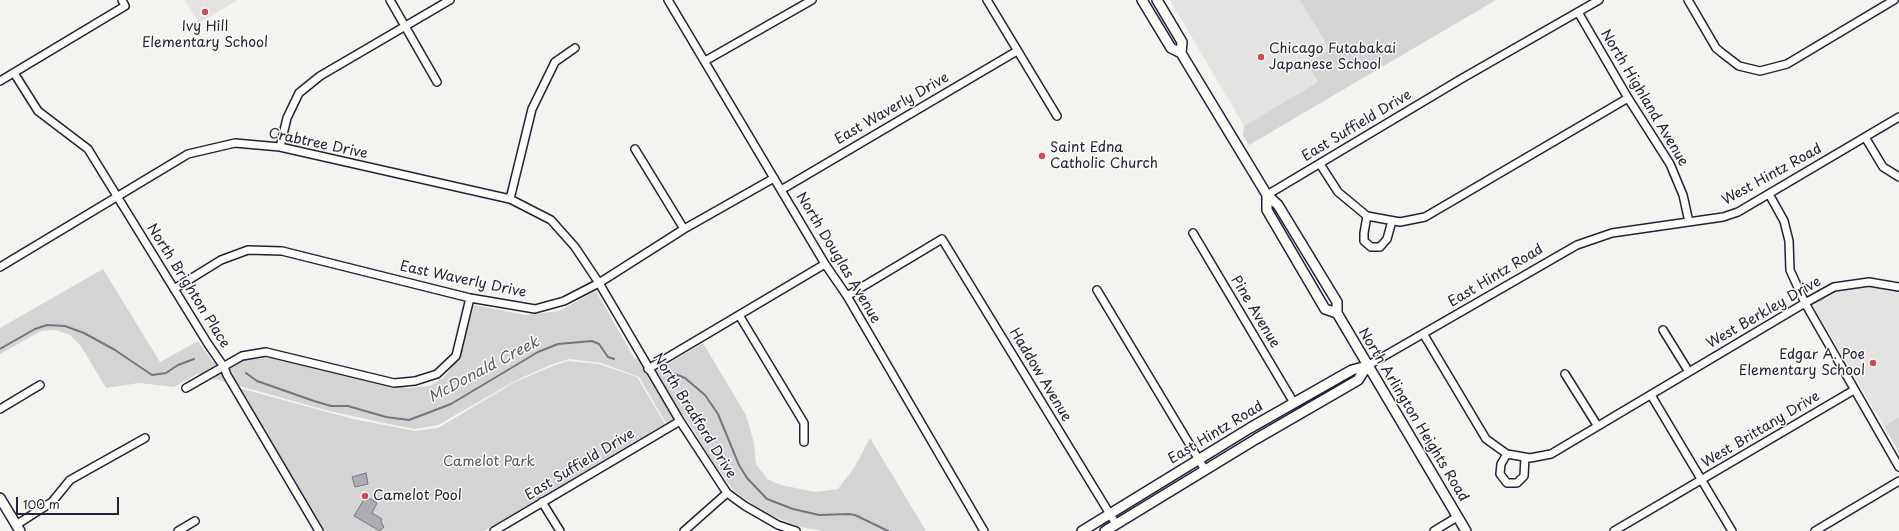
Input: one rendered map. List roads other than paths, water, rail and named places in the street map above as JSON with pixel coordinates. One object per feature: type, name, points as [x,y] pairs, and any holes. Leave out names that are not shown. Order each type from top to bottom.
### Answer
[{"type":"main road","name":"North Arlington Heights Road","points":[[1142,0],[1171,48],[1181,53],[1267,195],[1278,205],[1337,302],[1337,313],[1367,366],[1466,531]]},
{"type":"main road","name":"North Arlington Heights Road","points":[[1157,0],[1182,42],[1181,53]]},
{"type":"main road","name":"North Arlington Heights Road","points":[[1267,195],[1267,210],[1325,309],[1337,313]]},
{"type":"main road","name":"East Hintz Road","points":[[1082,531],[1198,459],[1294,403],[1352,370],[1367,366]]},
{"type":"main road","name":"East Hintz Road","points":[[1105,531],[1293,416],[1358,380],[1367,366]]},
{"type":"main road","points":[[0,498],[18,528]]},
{"type":"street","points":[[390,0],[437,82]]},
{"type":"street","points":[[280,147],[286,118],[299,93],[320,76],[450,0]]},
{"type":"street","name":"North Douglas Avenue","points":[[668,0],[825,264],[846,296],[984,531]]},
{"type":"street","points":[[705,61],[812,0]]},
{"type":"street","points":[[987,0],[1057,116]]},
{"type":"street","name":"East Suffield Drive","points":[[1267,195],[1599,0]]},
{"type":"street","points":[[1688,0],[1716,48],[1736,64],[1748,69],[1768,70],[1787,64],[1894,0]]},
{"type":"street","points":[[0,81],[124,3]]},
{"type":"street","name":"North Highland Avenue","points":[[1578,12],[1628,98],[1670,164],[1683,195],[1689,222]]},
{"type":"street","points":[[510,199],[532,109],[555,62],[575,48]]},
{"type":"street","name":"East Waverly Drive","points":[[781,190],[1017,51]]},
{"type":"street","name":"North Brighton Place","points":[[14,73],[38,111],[88,149],[117,198],[224,367],[227,376],[318,531]]},
{"type":"street","points":[[1320,164],[1338,192],[1367,216],[1400,222],[1425,217],[1628,98]]},
{"type":"street","name":"West Hintz Road","points":[[1577,245],[1612,233],[1723,217],[1738,212],[1899,117]]},
{"type":"street","points":[[1865,137],[1883,167],[1899,177]]},
{"type":"street","name":"Crabtree Drive","points":[[0,267],[188,154],[235,143],[280,147],[510,199],[551,220],[575,247],[599,283]]},
{"type":"street","points":[[635,149],[684,229]]},
{"type":"street","name":"East Waverly Drive","points":[[174,289],[221,260],[248,250],[282,252],[470,298],[535,309],[564,302],[599,283],[684,229],[774,178]]},
{"type":"street","points":[[1769,194],[1784,221],[1788,242],[1790,270],[1805,303],[1899,467]]},
{"type":"street","points":[[1367,216],[1364,241],[1371,247],[1380,246],[1387,239],[1392,221]]},
{"type":"street","name":"Pine Avenue","points":[[1193,233],[1294,403]]},
{"type":"street","name":"Haddow Avenue","points":[[846,296],[942,238],[1116,524]]},
{"type":"street","name":"East Hintz Road","points":[[1367,366],[1424,335],[1577,245]]},
{"type":"street","points":[[648,369],[825,264]]},
{"type":"street","name":"West Berkley Drive","points":[[1525,457],[1551,454],[1597,425],[1651,395],[1805,303],[1834,288],[1869,282],[1899,287]]},
{"type":"street","name":"North Bradford Drive","points":[[599,283],[648,369],[727,493],[745,506],[778,525],[796,531]]},
{"type":"street","points":[[1097,290],[1206,470]]},
{"type":"street","points":[[186,388],[242,356],[266,352],[394,383],[415,381],[437,374],[456,356],[470,298]]},
{"type":"street","points":[[739,315],[804,423],[804,442]]},
{"type":"street","points":[[1663,330],[1689,372]]},
{"type":"street","points":[[1424,335],[1486,439],[1507,454],[1525,457],[1524,476],[1517,483],[1508,483],[1500,474],[1501,464],[1507,454]]},
{"type":"street","points":[[1565,374],[1597,425]]},
{"type":"street","points":[[0,409],[40,385]]},
{"type":"street","name":"West Brittany Drive","points":[[1614,531],[1854,390]]},
{"type":"street","points":[[1651,395],[1732,531]]},
{"type":"street","name":"East Suffield Drive","points":[[494,531],[680,421]]},
{"type":"street","points":[[18,528],[52,502],[70,480],[145,438]]},
{"type":"street","points":[[1815,531],[1899,481]]},
{"type":"street","points":[[684,531],[727,493]]},
{"type":"street","points":[[542,502],[560,531]]},
{"type":"street","points":[[1434,531],[1457,517]]},
{"type":"street","points":[[178,531],[195,521]]},
{"type":"waterway","name":"McDonald Creek","points":[[0,349],[35,329],[47,325],[65,326],[84,333],[115,350],[152,375],[166,373],[178,365],[194,359]]},
{"type":"waterway","name":"McDonald Creek","points":[[246,373],[257,381],[331,406],[348,406],[386,417],[409,420],[451,404],[538,352],[558,344],[592,341],[599,344],[608,357],[614,359]]},
{"type":"waterway","name":"McDonald Creek","points":[[675,374],[685,378],[705,395],[718,414],[739,465],[747,478],[767,499],[793,509],[819,515],[855,515],[888,531]]},
{"type":"place","name":"Ivy Hill Elementary School","points":[[205,12]]},
{"type":"place","name":"Chicago Futabakai Japanese School","points":[[1261,57]]},
{"type":"place","name":"Saint Edna Catholic Church","points":[[1042,156]]},
{"type":"place","name":"Edgar A. Poe Elementary School","points":[[1873,363]]},
{"type":"place","name":"Camelot Pool","points":[[365,496]]},
{"type":"park label","name":"Camelot Park","points":[[489,462]]}]
